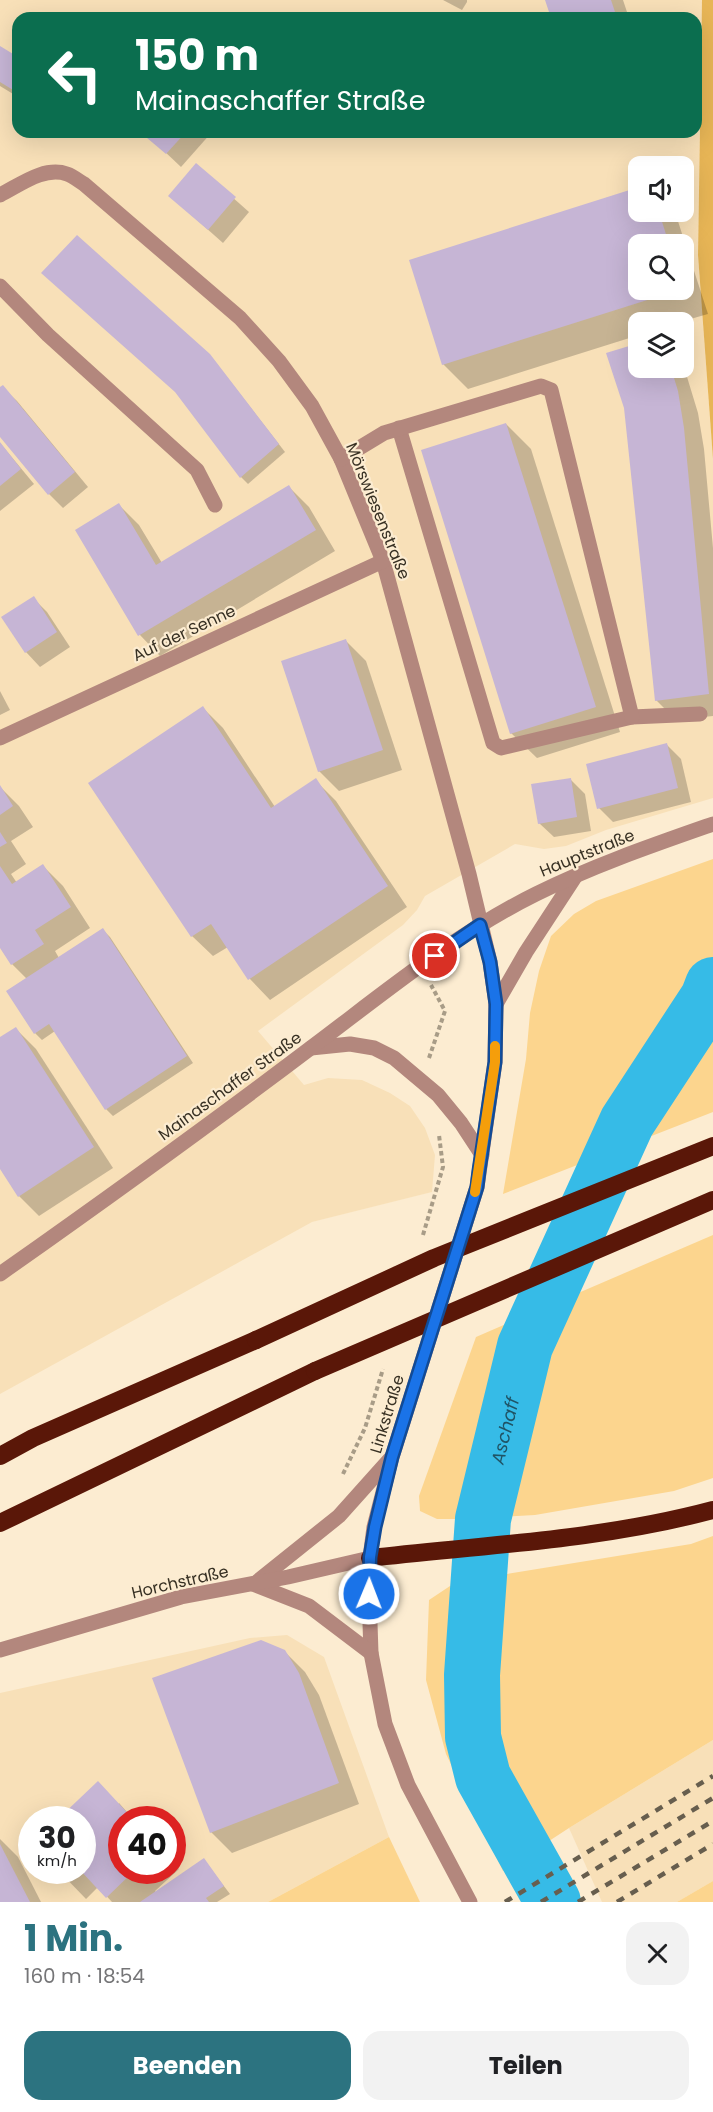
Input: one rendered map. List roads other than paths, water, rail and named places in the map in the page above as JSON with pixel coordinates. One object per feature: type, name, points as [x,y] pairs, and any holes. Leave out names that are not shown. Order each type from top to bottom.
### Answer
[{"type":"highway","points":[[0,1456],[33,1438],[256,1340],[434,1258],[713,1146]]},
{"type":"highway","points":[[0,1523],[315,1371],[713,1200]]},
{"type":"highway","points":[[370,1557],[561,1538],[663,1523],[713,1510]]},
{"type":"street","name":"Mörswiesenstraße","points":[[0,195],[36,176],[49,172],[67,174],[84,184],[240,318],[279,361],[312,406],[341,459],[383,561],[469,874],[480,925]]},
{"type":"street","points":[[0,286],[48,336],[197,470],[215,505]]},
{"type":"street","points":[[341,459],[384,433],[399,428],[541,386],[551,390],[632,717]]},
{"type":"street","points":[[399,428],[493,743],[501,748],[632,717],[700,714]]},
{"type":"street","name":"Auf der Senne","points":[[0,738],[383,561]]},
{"type":"street","name":"Hauptstraße","points":[[480,925],[536,894],[575,877],[663,841],[713,824]]},
{"type":"street","points":[[496,1004],[537,934],[575,877]]},
{"type":"street","name":"Linkstraße","points":[[470,1902],[408,1785],[385,1724],[371,1653],[370,1557],[392,1457],[477,1187],[495,1062],[496,1004],[490,962],[480,925]]},
{"type":"street","name":"Mainaschaffer Straße","points":[[0,1274],[108,1198],[405,976],[480,925]]},
{"type":"street","points":[[311,1048],[350,1044],[374,1048],[394,1058],[438,1095],[461,1123],[482,1155]]},
{"type":"street","points":[[253,1584],[339,1516],[392,1457]]},
{"type":"street","name":"Horchstraße","points":[[0,1650],[181,1598],[370,1557]]},
{"type":"street","points":[[253,1584],[309,1606],[371,1653]]},
{"type":"waterway","name":"Aschaff","points":[[553,1902],[483,1777],[473,1737],[472,1675],[483,1519],[525,1346],[627,1122],[708,998],[713,985]]},
{"type":"railway","points":[[505,1902],[713,1776]]},
{"type":"railway","points":[[541,1902],[713,1798]]},
{"type":"railway","points":[[578,1902],[713,1821]]},
{"type":"railway","points":[[617,1902],[713,1844]]}]
